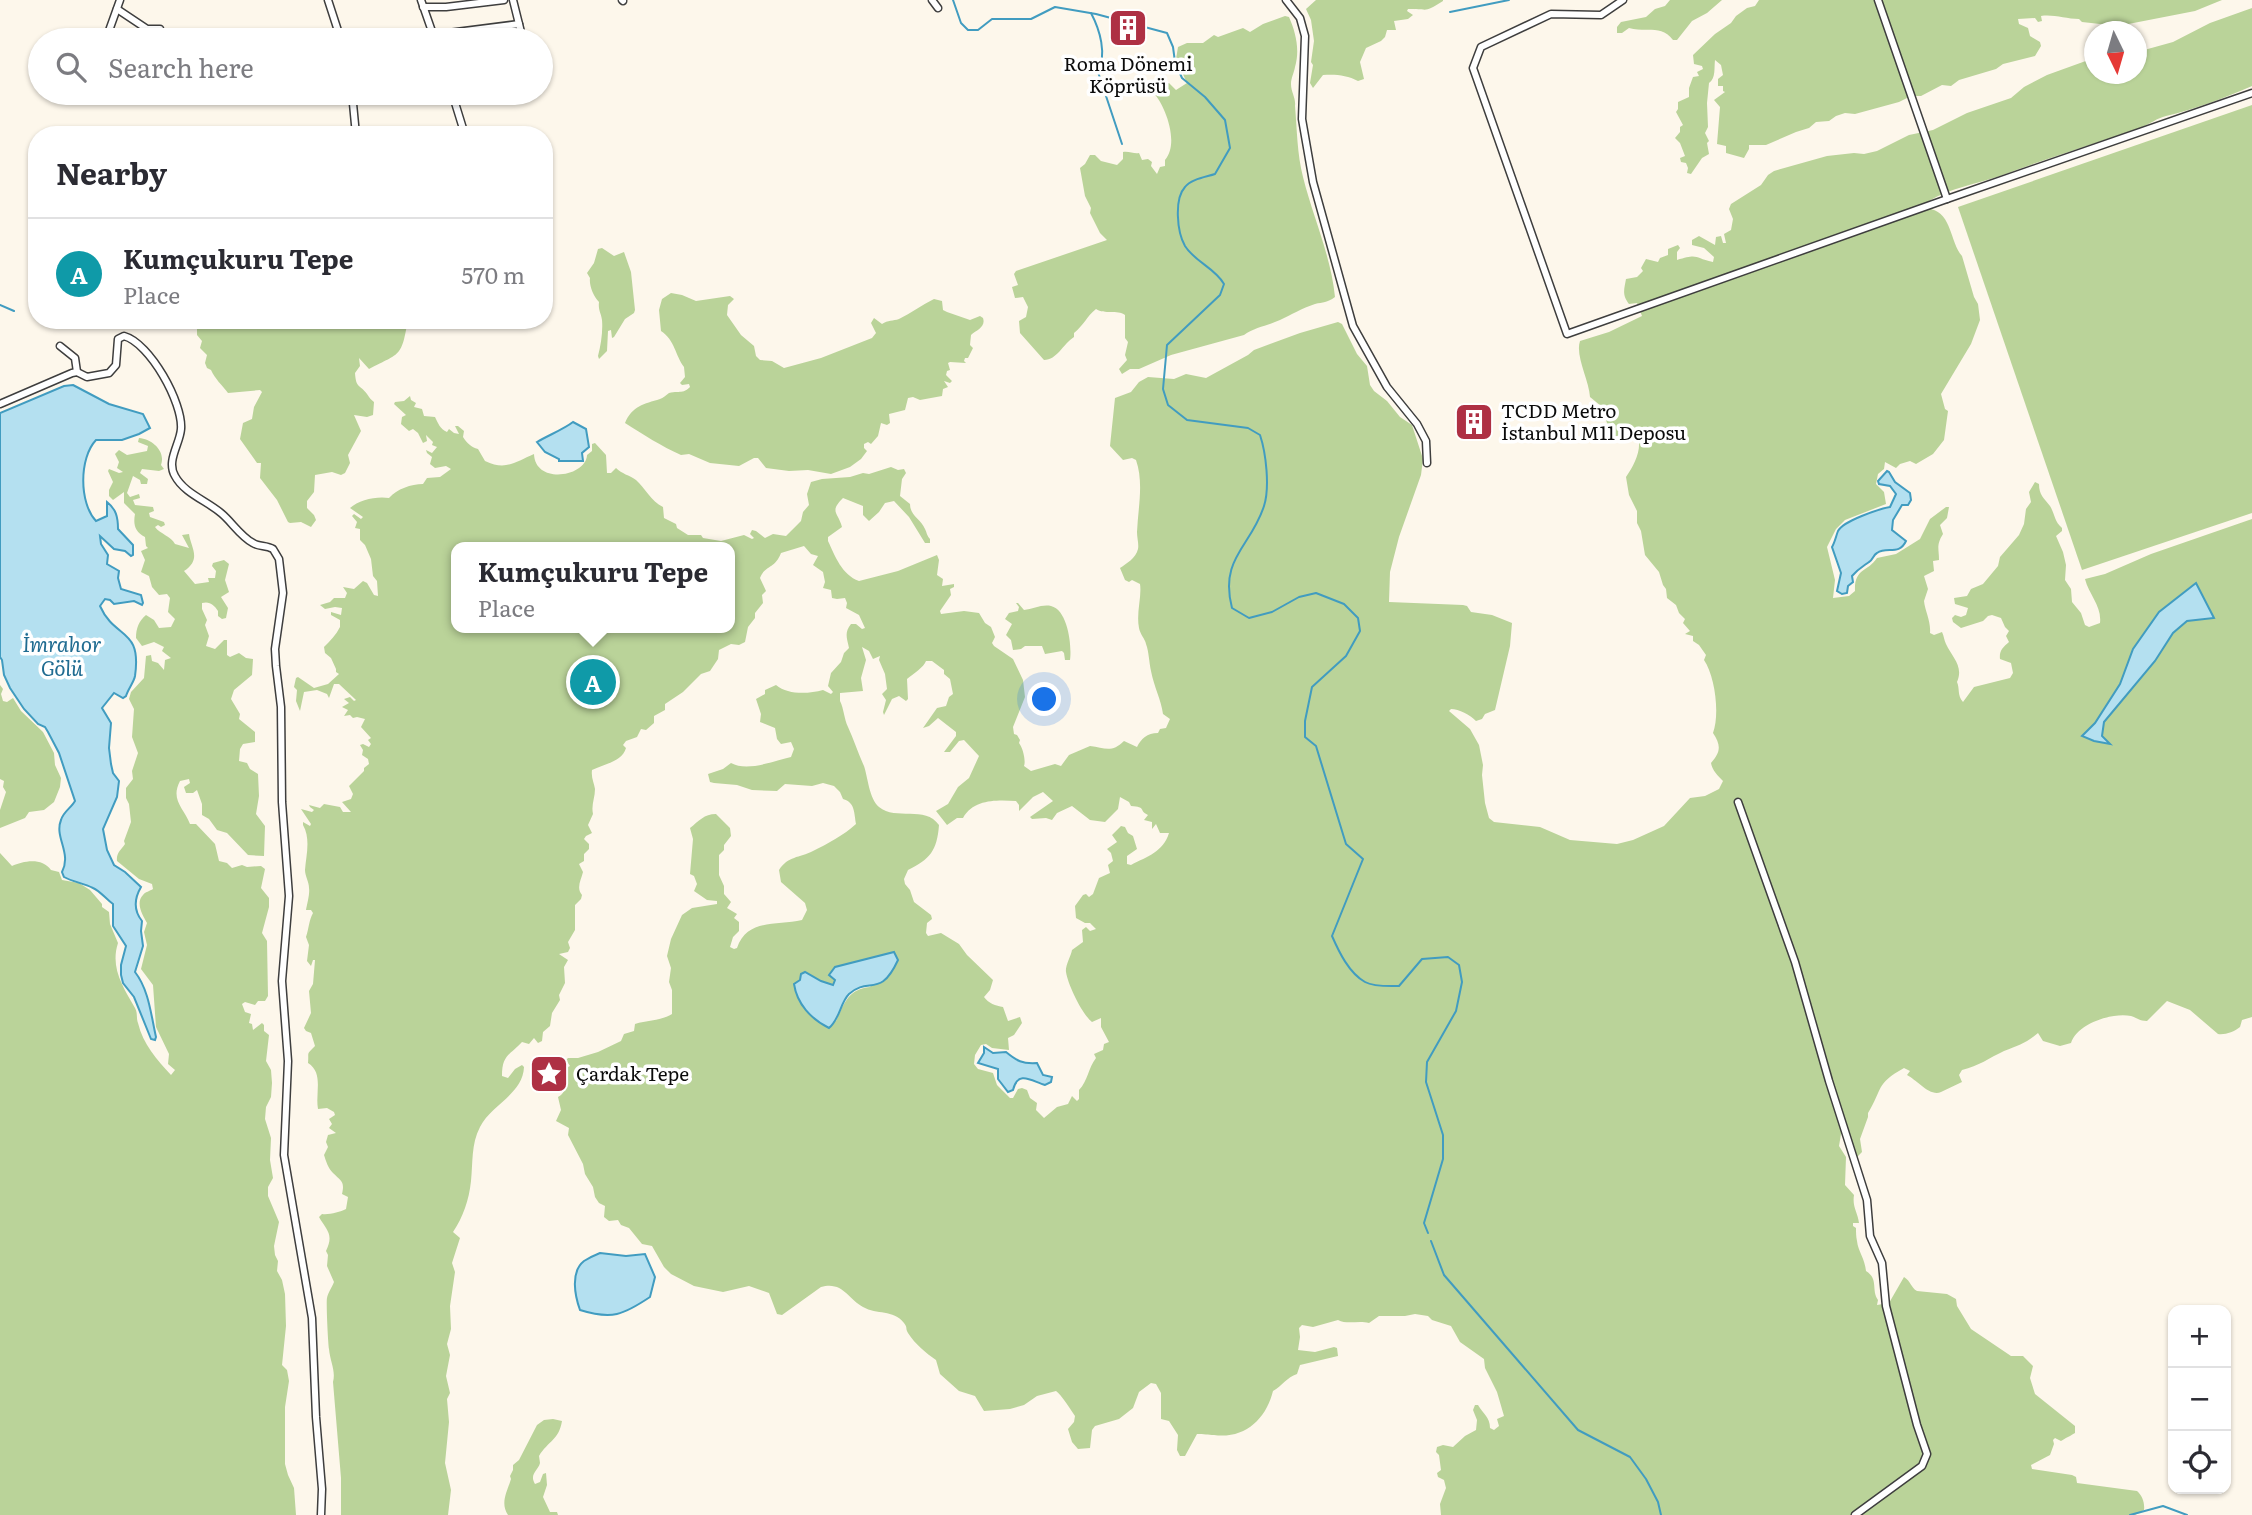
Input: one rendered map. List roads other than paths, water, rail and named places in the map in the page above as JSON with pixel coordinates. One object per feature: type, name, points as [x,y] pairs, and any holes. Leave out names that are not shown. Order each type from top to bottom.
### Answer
[{"type":"street","points":[[110,28],[120,0]]},
{"type":"street","points":[[328,0],[337,28]]},
{"type":"street","points":[[431,28],[422,3],[446,7],[504,0]]},
{"type":"street","points":[[513,0],[520,28]]},
{"type":"street","points":[[932,0],[937,8]]},
{"type":"street","points":[[1286,0],[1300,18],[1305,36],[1303,119],[1309,157],[1325,231],[1350,316],[1387,387],[1418,424],[1426,441],[1427,463]]},
{"type":"street","points":[[1623,0],[1601,15],[1551,14],[1510,32],[1481,47],[1473,68],[1567,334],[1947,198],[2252,93]]},
{"type":"street","points":[[1878,0],[1947,198]]},
{"type":"street","points":[[117,9],[146,28]]},
{"type":"street","points":[[495,28],[519,24]]},
{"type":"street","points":[[353,105],[355,126]]},
{"type":"street","points":[[456,105],[462,126]]},
{"type":"street","points":[[0,404],[77,372],[87,377],[109,373],[116,365],[118,339],[127,336],[138,344],[163,378],[177,406],[181,428],[173,456],[173,474],[178,482],[221,514],[247,539],[273,549],[279,559],[283,593],[275,649],[281,707],[282,802],[289,896],[282,981],[288,1061],[284,1155],[312,1318],[322,1489],[321,1515]]},
{"type":"street","points":[[60,346],[75,358],[77,372]]},
{"type":"street","points":[[1738,802],[1795,962],[1867,1200],[1870,1236],[1882,1263],[1886,1306],[1927,1454],[1922,1466],[1855,1515]]},
{"type":"water","name":"İmrahor Gölü","points":[[73,385],[109,404],[143,414],[150,428],[122,440],[96,440],[86,458],[83,480],[86,503],[96,521],[107,516],[107,502],[116,514],[118,529],[133,545],[131,556],[125,551],[114,549],[100,536],[101,544],[108,555],[107,564],[119,571],[121,589],[141,595],[143,603],[142,605],[134,601],[114,604],[105,599],[100,606],[106,617],[131,641],[136,660],[134,678],[126,696],[123,698],[114,693],[102,708],[111,723],[111,764],[119,781],[117,797],[103,829],[107,850],[114,865],[141,887],[136,905],[142,921],[143,946],[135,972],[151,1012],[155,1040],[151,1039],[134,997],[123,983],[121,965],[126,946],[113,926],[113,904],[96,889],[64,877],[62,872],[65,858],[59,826],[63,815],[75,801],[59,753],[45,727],[38,724],[24,709],[10,688],[0,657],[0,413],[64,386]]},
{"type":"water","points":[[573,422],[586,429],[589,447],[582,453],[583,461],[559,461],[545,452],[537,442]]},
{"type":"water","points":[[1887,471],[1895,482],[1910,493],[1911,500],[1908,505],[1902,505],[1893,520],[1892,530],[1906,541],[1896,550],[1876,554],[1852,576],[1853,582],[1848,586],[1847,593],[1842,594],[1837,591],[1841,573],[1832,547],[1841,527],[1890,507],[1896,494],[1890,486],[1879,484],[1878,481]]},
{"type":"water","points":[[2196,583],[2214,618],[2187,621],[2173,633],[2155,661],[2104,722],[2102,736],[2110,744],[2082,736],[2095,723],[2120,684],[2133,649],[2159,612]]},
{"type":"water","points":[[894,952],[898,960],[892,972],[880,983],[856,989],[849,994],[829,1028],[816,1020],[798,998],[794,984],[805,972],[833,985],[835,980],[829,975],[835,967]]},
{"type":"water","points":[[984,1047],[993,1053],[1006,1052],[1017,1060],[1037,1063],[1043,1075],[1052,1077],[1051,1082],[1045,1085],[1022,1078],[1013,1090],[1008,1092],[998,1079],[998,1069],[978,1063],[984,1053]]},
{"type":"water","points":[[600,1253],[626,1256],[645,1254],[655,1277],[650,1297],[617,1314],[601,1315],[580,1310],[575,1291],[577,1271],[584,1261]]},
{"type":"waterway","points":[[953,0],[961,23],[968,30],[978,30],[992,19],[1031,19],[1055,7],[1096,14],[1167,33],[1182,78],[1205,97],[1225,120],[1230,148],[1215,174],[1195,180],[1185,187],[1179,199],[1178,216],[1185,246],[1224,284],[1220,295],[1167,345],[1163,389],[1168,405],[1187,420],[1248,428],[1260,435],[1266,470],[1266,498],[1258,520],[1233,565],[1229,591],[1232,608],[1249,618],[1272,612],[1299,597],[1316,593],[1344,604],[1358,618],[1360,631],[1346,656],[1312,687],[1305,721],[1305,737],[1316,746],[1346,844],[1363,859],[1332,936],[1345,962],[1365,982],[1386,986],[1399,986],[1422,959],[1448,957],[1459,965],[1462,982],[1456,1011],[1427,1062],[1426,1082],[1443,1135],[1443,1159],[1424,1223],[1428,1233]]},
{"type":"waterway","points":[[1450,12],[1509,0]]},
{"type":"waterway","points":[[1091,13],[1101,42],[1102,58],[1098,72],[1122,144]]},
{"type":"waterway","points":[[0,305],[14,311]]},
{"type":"waterway","points":[[1431,1241],[1444,1275],[1578,1430],[1630,1457],[1646,1479],[1658,1502],[1661,1515]]},
{"type":"waterway","points":[[2130,1515],[2163,1506],[2187,1515]]},
{"type":"place","name":"Roma Dönemi Köprüsü","points":[[1128,28]]},
{"type":"place","name":"TCDD Metro İstanbul M11 Deposu","points":[[1474,422]]},
{"type":"place","name":"Kumçukuru Tepe","points":[[593,682]]},
{"type":"place","name":"Çardak Tepe","points":[[549,1074]]}]
